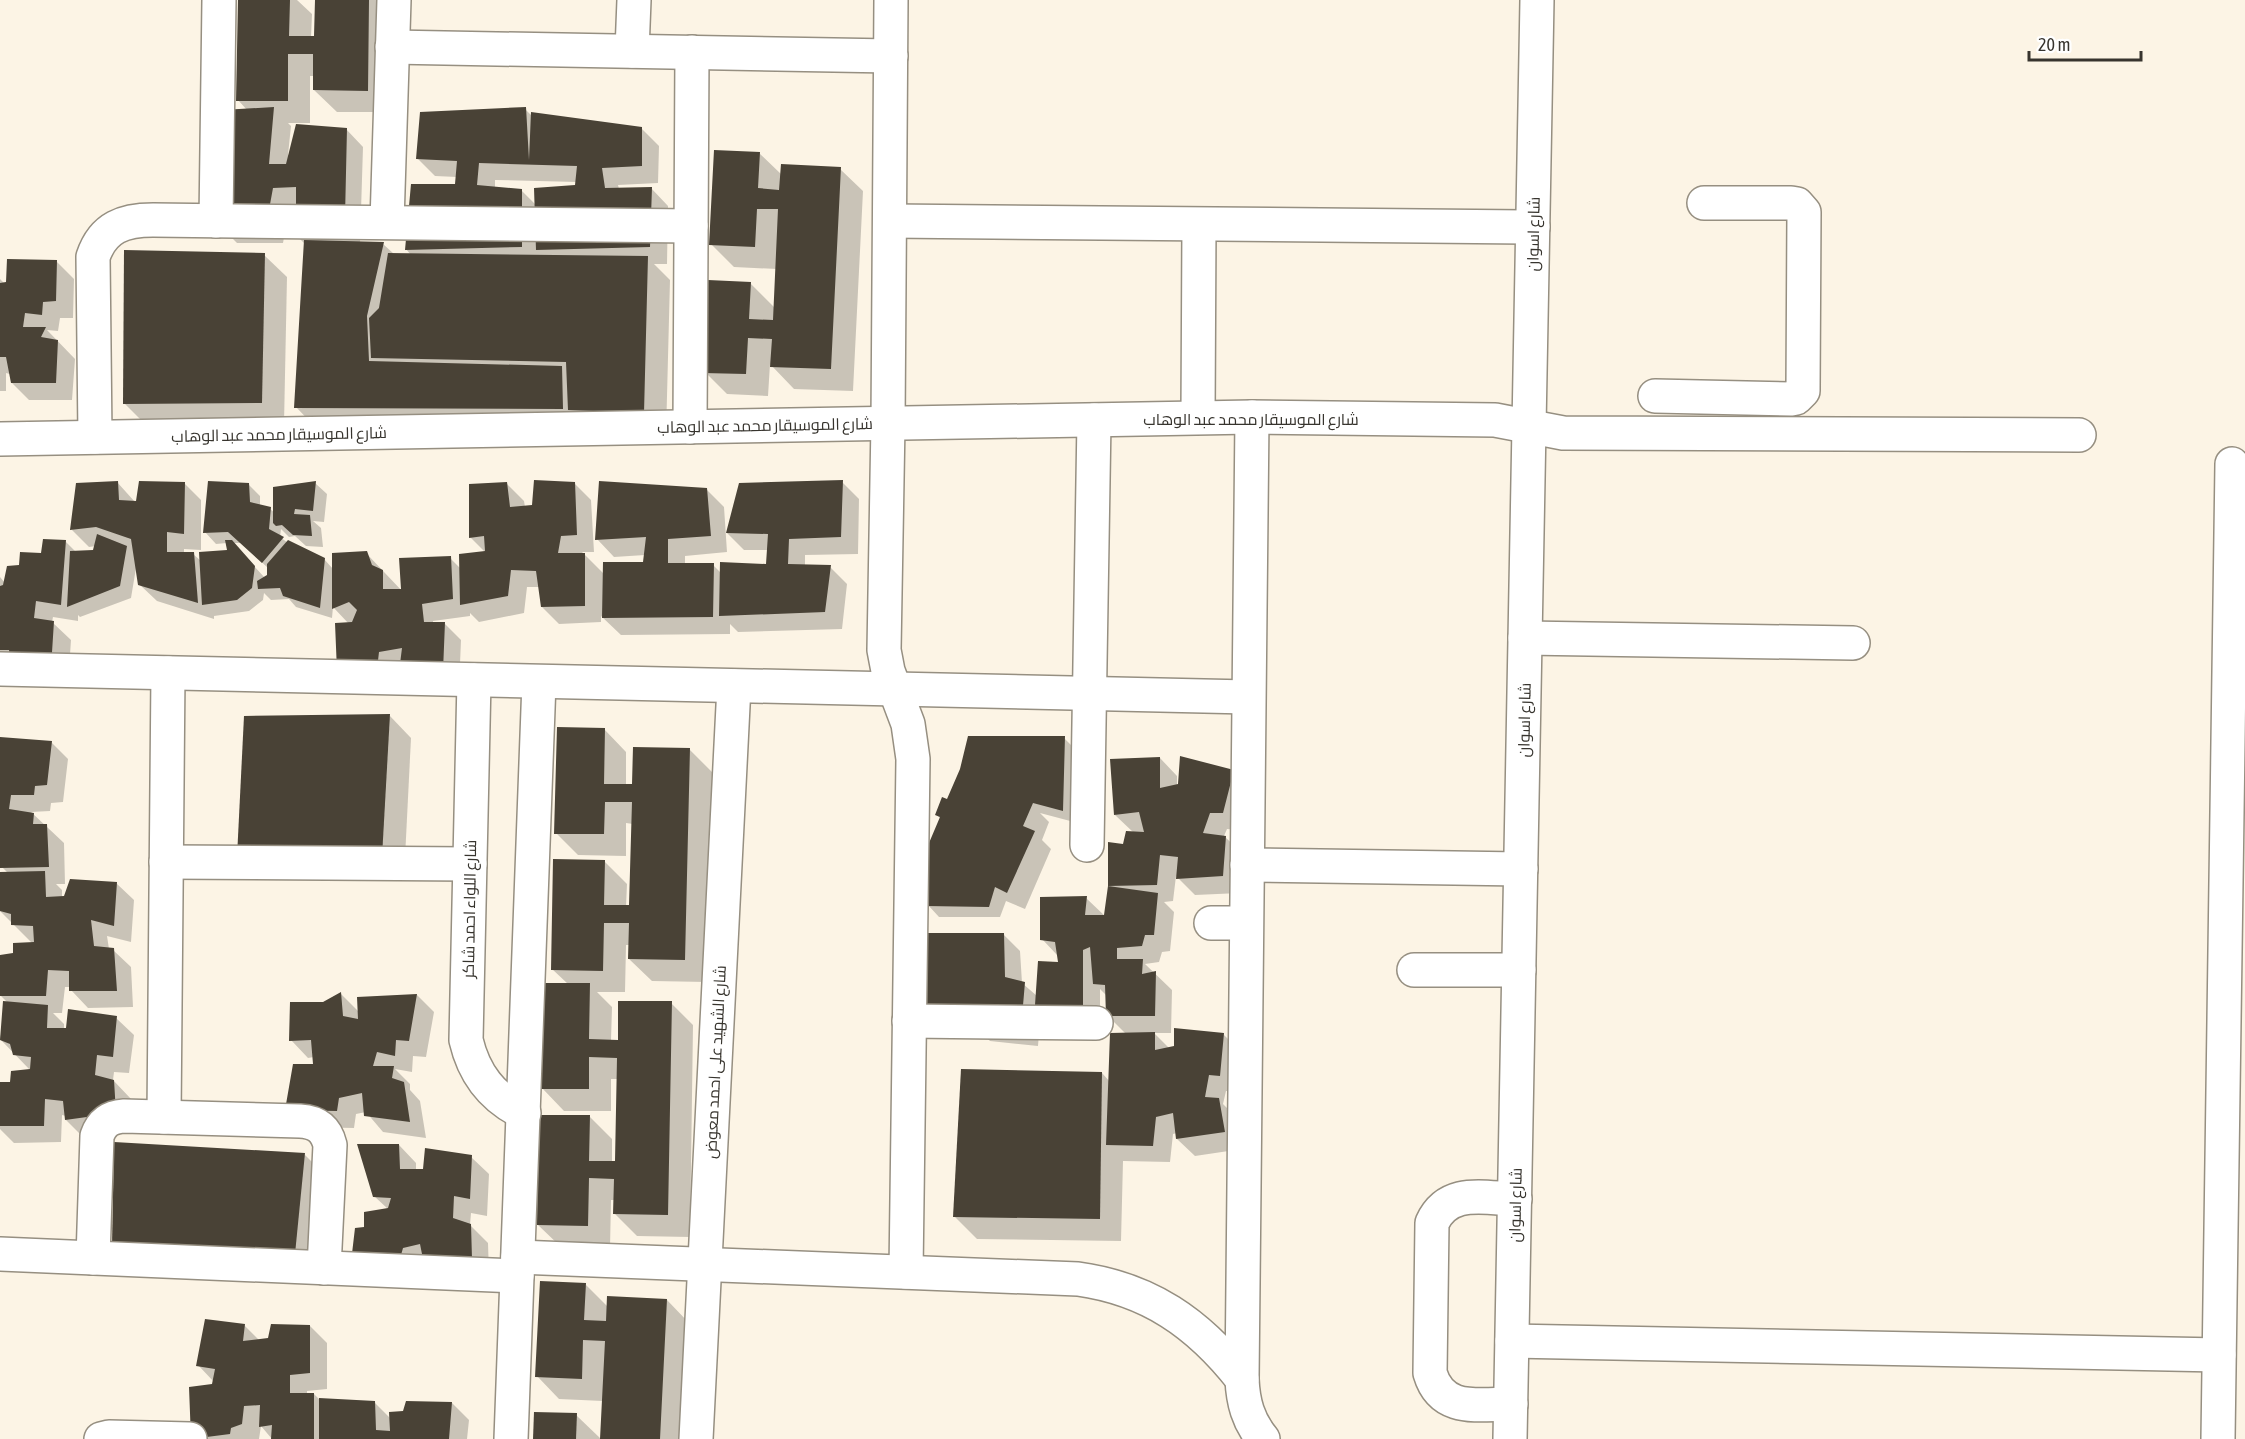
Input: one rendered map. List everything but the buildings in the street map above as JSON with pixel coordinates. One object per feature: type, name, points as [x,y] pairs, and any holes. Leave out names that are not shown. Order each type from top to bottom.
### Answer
[{"type":"street","points":[[216,220],[219,0]]},
{"type":"street","points":[[387,222],[394,0]]},
{"type":"street","points":[[633,51],[634,0]]},
{"type":"street","points":[[891,0],[884,650],[888,671],[908,724],[913,759],[906,1272]]},
{"type":"street","name":"شارع اسوان","points":[[1510,1439],[1537,0]]},
{"type":"street","points":[[392,47],[891,56]]},
{"type":"street","points":[[690,427],[692,52]]},
{"type":"street","points":[[1655,396],[1791,399],[1800,395],[1804,386],[1804,212],[1801,207],[1791,203],[1704,203]]},
{"type":"street","points":[[95,437],[93,257],[98,243],[122,224],[137,220],[216,220],[691,226]]},
{"type":"street","points":[[890,222],[1533,227]]},
{"type":"street","points":[[1198,417],[1199,225]]},
{"type":"street","points":[[1702,397],[1703,434]]},
{"type":"street","name":"شارع الموسيقار محمد عبد الوهاب","points":[[0,439],[1198,417],[1496,420],[1563,433],[2079,435]]},
{"type":"street","points":[[1252,417],[1242,1379],[1245,1407],[1250,1420],[1263,1439]]},
{"type":"street","points":[[1087,846],[1094,420]]},
{"type":"street","points":[[2218,1439],[2235,849],[2232,464]]},
{"type":"street","points":[[1525,638],[1853,643]]},
{"type":"street","points":[[0,669],[1248,697]]},
{"type":"street","points":[[164,1117],[168,673]]},
{"type":"street","name":"شارع اللواء احمد شاكر","points":[[474,680],[466,1040],[470,1056],[485,1085],[509,1106],[524,1113]]},
{"type":"street","points":[[512,1439],[539,682]]},
{"type":"street","name":"شارع الشهيد على احمد معوض","points":[[696,1439],[735,686]]},
{"type":"street","points":[[166,862],[470,864]]},
{"type":"street","points":[[1247,865],[1521,869]]},
{"type":"street","points":[[1210,923],[1246,923]]},
{"type":"street","points":[[1414,970],[1519,970]]},
{"type":"street","points":[[909,1021],[1096,1023]]},
{"type":"street","points":[[93,1257],[97,1136],[100,1129],[110,1119],[117,1116],[309,1121],[324,1129],[330,1145],[324,1268]]},
{"type":"street","points":[[1511,1404],[1453,1402],[1445,1398],[1433,1383],[1430,1373],[1432,1223],[1442,1207],[1458,1198],[1515,1198]]},
{"type":"street","points":[[0,1254],[324,1268],[705,1264],[1078,1279],[1118,1287],[1149,1300],[1191,1325],[1221,1353],[1242,1379]]},
{"type":"street","points":[[1512,1341],[2219,1355]]},
{"type":"street","points":[[101,1439],[109,1437],[190,1439]]}]
